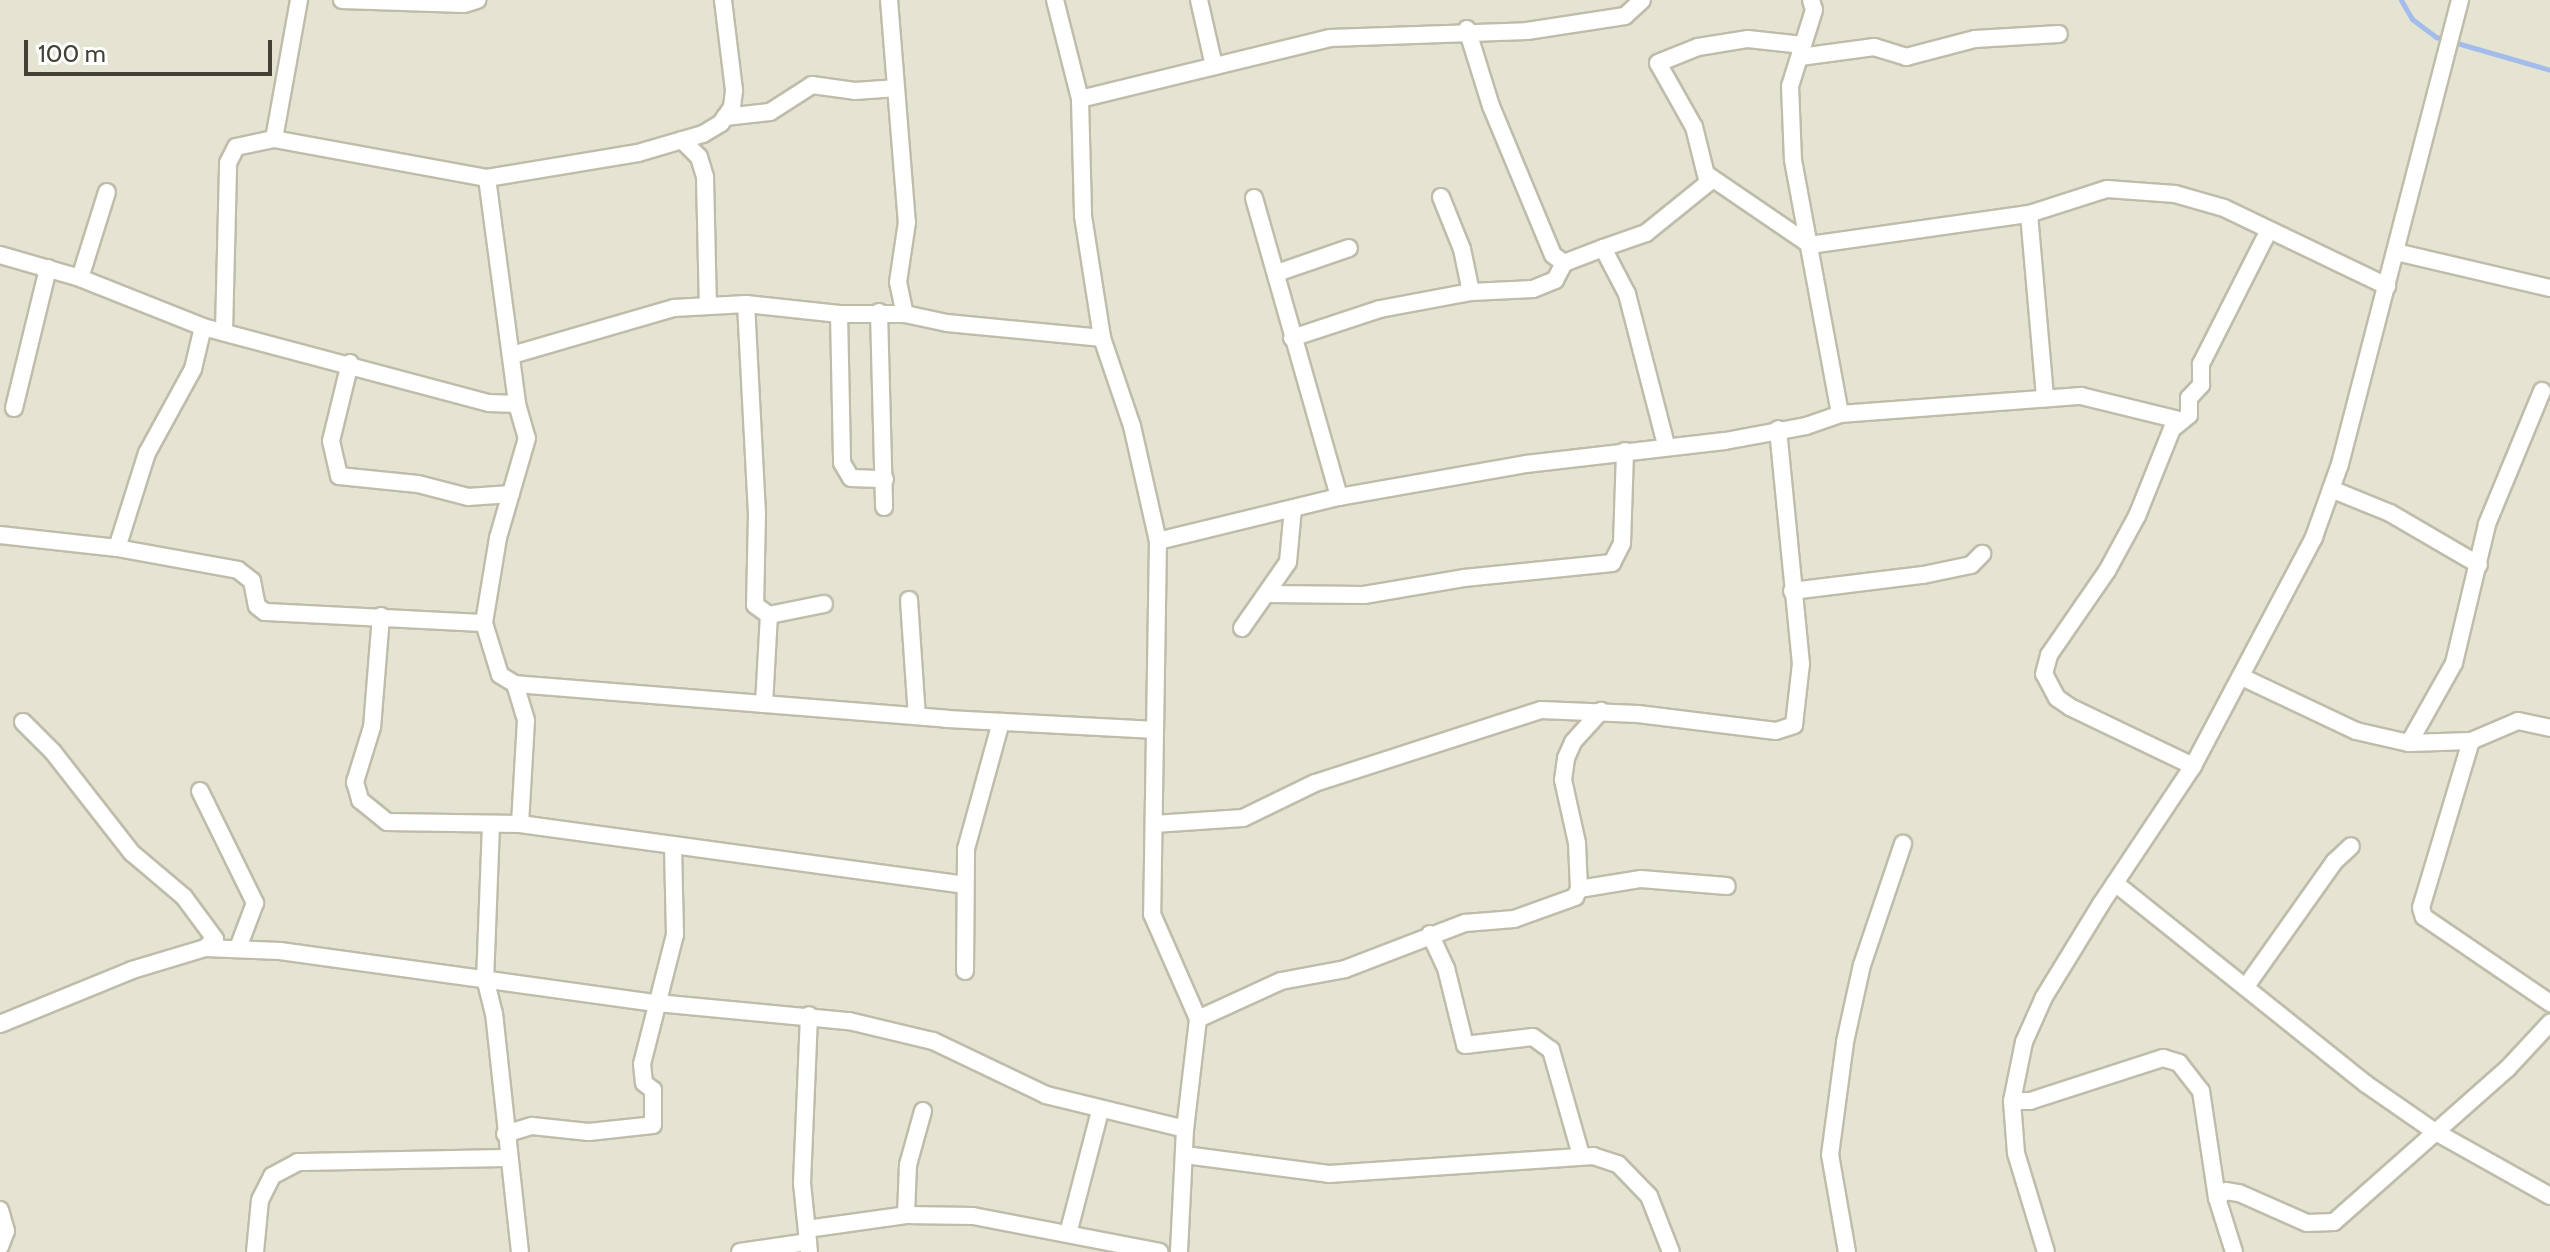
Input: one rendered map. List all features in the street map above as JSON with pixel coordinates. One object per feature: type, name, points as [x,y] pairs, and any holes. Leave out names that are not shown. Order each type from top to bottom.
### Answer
[{"type":"street","points":[[274,139],[299,0]]},
{"type":"street","points":[[342,0],[464,4],[477,0]]},
{"type":"street","points":[[723,0],[734,90],[725,117]]},
{"type":"street","points":[[889,0],[907,222],[898,282],[905,314]]},
{"type":"street","points":[[1055,0],[1080,99],[1083,216],[1102,338],[1132,426],[1158,541],[1152,914],[1198,1019],[1185,1129],[1179,1252]]},
{"type":"street","points":[[1199,0],[1214,66]]},
{"type":"street","points":[[1080,99],[1330,38],[1467,29],[1527,31],[1625,16],[1642,0]]},
{"type":"street","points":[[1811,0],[1814,10],[1790,86],[1793,145],[1840,414]]},
{"type":"street","points":[[2046,1252],[2016,1153],[2012,1101],[2024,1042],[2044,997],[2193,766],[2244,678],[2314,537],[2331,489],[2387,286],[2451,23],[2460,0]]},
{"type":"street","points":[[1467,29],[1517,174],[1533,200],[1545,240],[1564,263]]},
{"type":"street","points":[[1292,338],[1380,309],[1471,292],[1533,289],[1555,280],[1564,263],[1646,233],[1704,190],[1709,176],[1694,127],[1658,63],[1698,47],[1748,39],[1801,51],[1874,47],[1906,57],[1975,39],[2059,34]]},
{"type":"street","points":[[224,332],[228,163],[236,147],[274,139],[487,178],[638,153],[703,134],[725,117],[770,112],[812,85],[855,91],[894,88]]},
{"type":"street","points":[[682,140],[699,157],[705,177],[708,306]]},
{"type":"street","points":[[1709,176],[1810,245],[2029,214],[2107,189],[2136,188],[2224,208],[2268,232],[2387,286]]},
{"type":"street","points":[[487,178],[517,404],[527,438],[498,538],[484,623],[500,675],[515,684],[917,716],[1153,730]]},
{"type":"street","points":[[80,278],[107,192]]},
{"type":"street","points":[[1441,197],[1462,249],[1471,292]]},
{"type":"street","points":[[1254,198],[1339,497]]},
{"type":"street","points":[[2029,214],[2045,398]]},
{"type":"street","points":[[2193,766],[2070,707],[2057,698],[2044,674],[2049,655],[2107,571],[2137,516],[2179,420],[2189,415],[2189,398],[2201,385],[2201,364],[2268,232]]},
{"type":"street","points":[[1277,273],[1349,248]]},
{"type":"street","points":[[1603,248],[1637,315],[1666,445]]},
{"type":"street","points":[[2396,252],[2550,288]]},
{"type":"street","points":[[0,255],[80,278],[203,327],[350,363],[489,403],[517,404]]},
{"type":"street","points":[[14,408],[48,268]]},
{"type":"street","points":[[512,355],[674,308],[746,304],[839,314],[905,314],[1102,338]]},
{"type":"street","points":[[746,304],[757,513],[755,605],[769,615],[824,604]]},
{"type":"street","points":[[879,312],[884,507]]},
{"type":"street","points":[[839,314],[842,463],[851,478],[885,479]]},
{"type":"street","points":[[117,548],[147,453],[193,369],[203,327]]},
{"type":"street","points":[[350,363],[331,441],[339,476],[347,481],[418,484],[468,497],[511,494]]},
{"type":"street","points":[[2409,743],[2454,663],[2487,524],[2542,391]]},
{"type":"street","points":[[1158,541],[1339,497],[1778,429],[1840,414],[2081,396],[2179,420]]},
{"type":"street","points":[[1154,824],[1243,818],[1315,783],[1541,710],[1601,711],[1776,731],[1794,725],[1801,664],[1778,429]]},
{"type":"street","points":[[1268,594],[1364,595],[1464,578],[1612,563],[1622,543],[1625,451]]},
{"type":"street","points":[[2331,489],[2390,513],[2479,565]]},
{"type":"street","points":[[1242,628],[1254,605],[1268,594],[1288,562],[1293,508]]},
{"type":"street","points":[[0,535],[117,548],[238,570],[252,581],[257,606],[265,612],[484,623]]},
{"type":"street","points":[[1792,591],[1923,575],[1971,565],[1982,554]]},
{"type":"street","points":[[909,600],[917,716]]},
{"type":"street","points":[[764,704],[769,615]]},
{"type":"street","points":[[381,616],[372,727],[355,782],[360,800],[387,822],[520,824],[964,885]]},
{"type":"street","points":[[2244,678],[2356,731],[2409,743],[2471,741],[2518,721],[2550,728]]},
{"type":"street","points":[[515,684],[526,720],[520,824]]},
{"type":"street","points":[[1564,709],[1573,742]]},
{"type":"street","points":[[1579,889],[1577,843],[1563,780],[1573,742],[1601,711]]},
{"type":"street","points":[[23,722],[53,752],[132,853],[184,897],[215,939],[205,948]]},
{"type":"street","points":[[965,971],[966,849],[1001,722]]},
{"type":"street","points":[[2471,741],[2421,908],[2424,917],[2550,1003]]},
{"type":"street","points":[[200,791],[255,903],[238,948]]},
{"type":"street","points":[[491,825],[485,978],[494,1013],[520,1252]]},
{"type":"street","points":[[1847,1252],[1830,1168],[1843,1056],[1862,965],[1903,844]]},
{"type":"street","points":[[505,1134],[532,1126],[589,1132],[653,1125],[653,1090],[644,1083],[642,1064],[675,935],[673,845]]},
{"type":"street","points":[[2247,985],[2351,846]]},
{"type":"street","points":[[1198,1019],[1281,981],[1345,969],[1465,923],[1514,919],[1569,901],[1579,889],[1641,879],[1727,886]]},
{"type":"street","points":[[2115,883],[2247,985],[2366,1084],[2434,1131],[2550,1196]]},
{"type":"street","points":[[1430,934],[1446,968],[1465,1045],[1533,1037],[1551,1050],[1581,1155]]},
{"type":"street","points":[[1,1021],[132,970],[205,948],[238,948],[485,978],[657,1003],[809,1015],[933,1041],[1046,1095],[1100,1111],[1185,1129]]},
{"type":"street","points":[[808,1241],[802,1183],[809,1015]]},
{"type":"street","points":[[2217,1198],[2226,1191],[2239,1193],[2307,1223],[2334,1222],[2352,1212],[2550,1023]]},
{"type":"street","points":[[2012,1101],[2030,1101],[2163,1058],[2179,1063],[2201,1091],[2217,1198],[2234,1252]]},
{"type":"street","points":[[906,1215],[908,1165],[923,1111]]},
{"type":"street","points":[[1069,1230],[1100,1111]]},
{"type":"street","points":[[1185,1155],[1329,1174],[1581,1155],[1618,1164],[1633,1176],[1649,1196],[1671,1252]]},
{"type":"street","points":[[255,1252],[260,1200],[272,1176],[298,1162],[508,1158]]},
{"type":"street","points":[[0,1210],[6,1231],[0,1247]]},
{"type":"street","points":[[740,1252],[808,1241],[906,1215],[973,1216],[1069,1230],[1160,1252]]},
{"type":"shaded area","points":[[0,0],[2550,0],[2550,1252],[0,1252]]},
{"type":"waterway","points":[[2401,0],[2412,19],[2436,37],[2550,70]]}]
